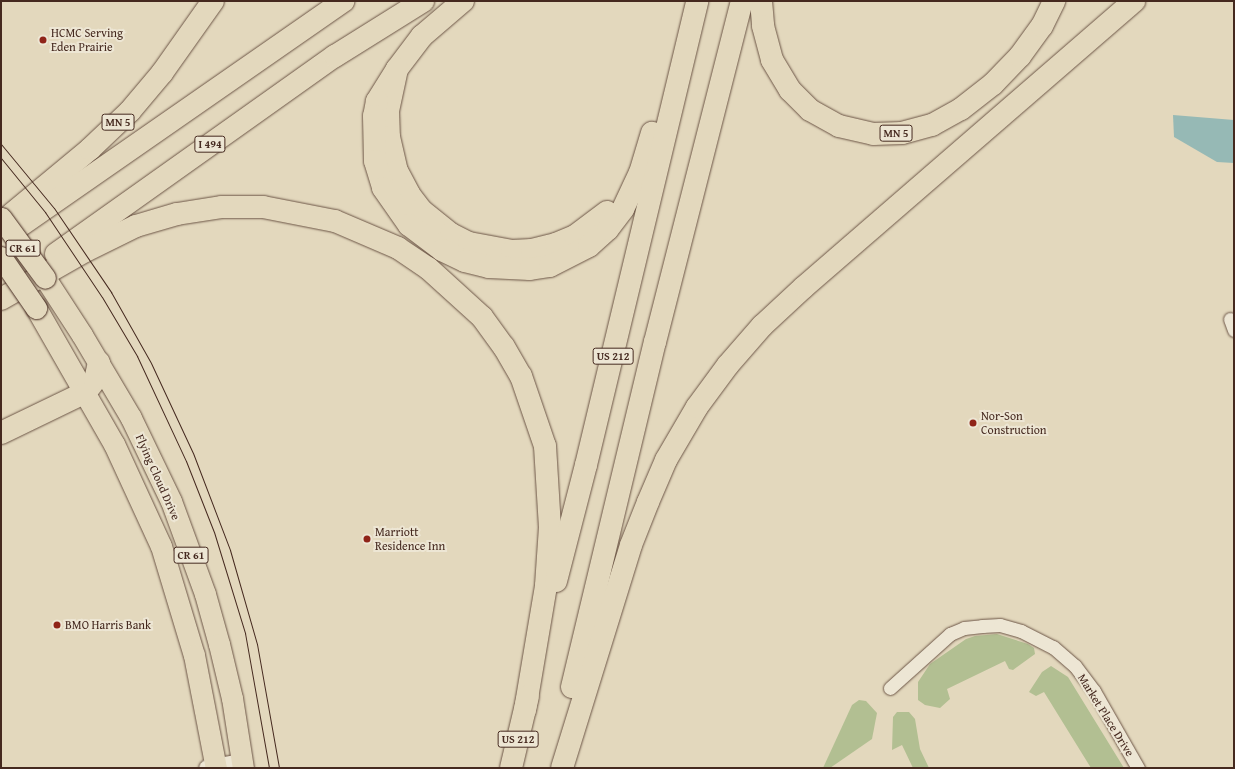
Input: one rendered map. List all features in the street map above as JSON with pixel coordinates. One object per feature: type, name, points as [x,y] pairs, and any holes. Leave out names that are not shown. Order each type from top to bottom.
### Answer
[{"type":"highway","points":[[187,37],[202,1]]},
{"type":"highway","name":"MN 5","points":[[1,223],[90,149],[130,111],[162,73],[213,1]]},
{"type":"highway","points":[[1,239],[344,1]]},
{"type":"highway","name":"I 494","points":[[1,292],[335,56],[423,1]]},
{"type":"highway","points":[[462,1],[422,36],[397,69],[388,111],[389,137],[397,171],[421,210],[435,224],[469,243],[512,251],[532,250],[556,244],[595,223],[615,205],[640,173],[692,1]]},
{"type":"highway","name":"US 212","points":[[511,768],[586,465],[697,1]]},
{"type":"highway","name":"US 212","points":[[553,768],[655,342],[742,1]]},
{"type":"highway","name":"MN 5","points":[[761,1],[763,26],[772,60],[790,90],[810,110],[839,126],[873,134],[902,133],[932,125],[961,109],[993,84],[1020,56],[1042,26],[1054,1]]},
{"type":"highway","points":[[562,768],[629,552],[648,502],[666,460],[697,407],[728,365],[762,326],[804,287],[1134,1]]},
{"type":"highway","points":[[1,299],[136,226],[177,214],[222,207],[263,208],[335,221],[398,248],[428,268],[482,317],[504,346],[521,376],[535,411],[544,446],[550,527],[546,586],[525,710]]},
{"type":"highway","points":[[1,433],[86,392],[95,380],[99,362]]},
{"type":"main road","name":"Flying Cloud Drive","points":[[1,218],[56,295],[99,362],[153,463],[192,559],[220,652],[243,765]]},
{"type":"main road","name":"CR 61","points":[[1,257],[36,308],[86,392],[114,444],[161,546],[194,655],[213,768]]},
{"type":"street","name":"Market Place Drive","points":[[890,688],[950,634],[964,628],[1000,626],[1021,630],[1053,647],[1075,666],[1094,691],[1138,768]]},
{"type":"street","points":[[213,768],[243,765]]},
{"type":"green space","points":[[997,634],[1028,644],[1034,648],[1035,654],[1013,670],[1009,669],[1005,661],[947,689],[950,699],[940,708],[925,705],[918,700],[918,682],[930,664],[966,639],[975,636]]},
{"type":"green space","points":[[1051,666],[1068,677],[1124,768],[1091,768],[1044,692],[1036,696],[1029,692],[1042,672]]},
{"type":"green space","points":[[859,700],[866,701],[877,713],[872,739],[830,768],[823,768],[852,705]]},
{"type":"green space","points":[[897,712],[909,712],[915,719],[920,749],[929,768],[913,768],[902,745],[892,750],[893,717]]},
{"type":"water","points":[[1173,115],[1234,120],[1234,163],[1217,162],[1174,137]]},
{"type":"tram line","points":[[1,144],[54,208],[111,292],[151,363],[193,453],[230,550],[257,644],[279,768]]},
{"type":"tram line","points":[[1,158],[45,212],[102,297],[137,356],[186,461],[214,532],[245,633],[269,768]]},
{"type":"place","name":"HCMC Serving Eden Prairie","points":[[43,40]]},
{"type":"place","name":"Nor-Son Construction","points":[[973,423]]},
{"type":"place","name":"Marriott Residence Inn","points":[[367,539]]},
{"type":"place","name":"BMO Harris Bank","points":[[57,625]]}]
